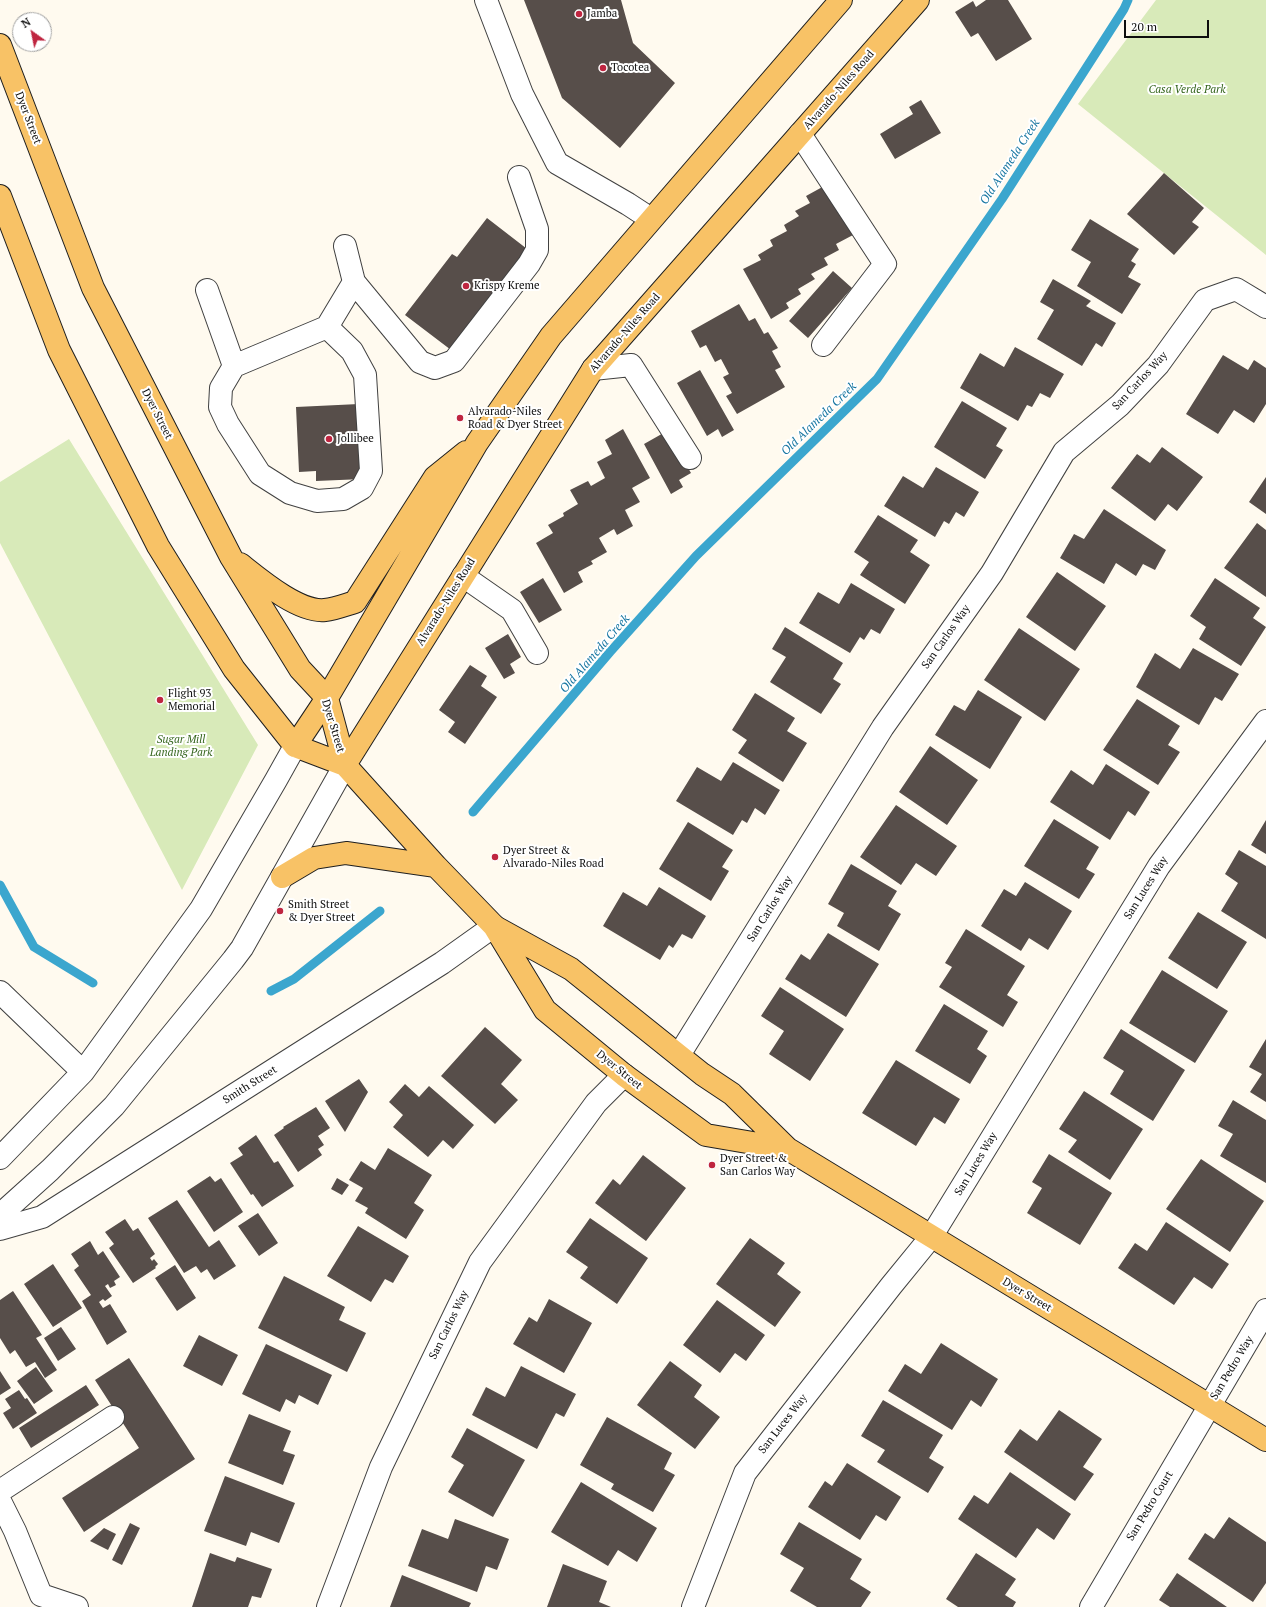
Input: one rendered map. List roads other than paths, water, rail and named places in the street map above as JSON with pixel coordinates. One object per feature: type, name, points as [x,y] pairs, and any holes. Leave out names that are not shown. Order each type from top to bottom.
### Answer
[{"type":"main road","points":[[0,196],[59,350],[158,546],[234,669],[295,746],[327,698],[477,443],[551,336],[841,0]]},
{"type":"main road","name":"Alvarado-Niles Road","points":[[345,765],[593,369],[918,0]]},
{"type":"main road","name":"Dyer Street","points":[[0,45],[93,288],[231,557],[300,669],[327,698],[345,765],[436,866],[494,926],[545,1010],[624,1075],[706,1135],[788,1149]]},
{"type":"main road","points":[[231,557],[283,597],[307,607],[324,611],[355,602],[435,477],[477,443]]},
{"type":"main road","name":"Dyer Street","points":[[295,746],[345,765]]},
{"type":"main road","points":[[282,877],[314,858],[346,853],[436,866]]},
{"type":"main road","name":"Dyer Street","points":[[494,926],[571,969],[702,1074],[732,1094],[788,1149],[1266,1440]]},
{"type":"street","points":[[486,0],[522,94],[557,163],[651,219]]},
{"type":"street","points":[[800,134],[885,264],[823,345]]},
{"type":"street","points":[[345,246],[354,282],[420,362],[435,368],[454,361],[529,264],[538,250],[537,229],[519,178]]},
{"type":"street","points":[[327,327],[352,351],[365,375],[371,471],[362,488],[343,499],[317,501],[290,493],[260,474],[228,424],[220,407],[220,388],[234,366],[327,327],[354,282]]},
{"type":"street","name":"San Carlos Way","points":[[679,1055],[883,728],[992,573],[1064,452],[1120,405],[1158,365],[1205,300],[1236,289],[1266,307]]},
{"type":"street","points":[[207,290],[234,366]]},
{"type":"street","points":[[593,369],[631,365],[690,458]]},
{"type":"street","points":[[463,576],[512,610],[536,653]]},
{"type":"street","name":"San Luces Way","points":[[693,1607],[745,1473],[931,1237],[1159,866],[1266,720]]},
{"type":"street","points":[[0,1158],[83,1072],[201,909],[295,746]]},
{"type":"street","points":[[0,1215],[50,1170],[114,1106],[233,960],[242,948],[345,765]]},
{"type":"street","name":"Smith Street","points":[[0,1229],[42,1217],[435,967],[494,926]]},
{"type":"street","points":[[0,992],[83,1072]]},
{"type":"street","name":"San Carlos Way","points":[[328,1607],[381,1467],[480,1262],[596,1103],[624,1075]]},
{"type":"street","name":"San Pedro Way","points":[[1209,1406],[1266,1310]]},
{"type":"street","name":"San Pedro Court","points":[[1091,1607],[1209,1406]]},
{"type":"street","points":[[0,1491],[113,1417]]},
{"type":"street","points":[[0,1501],[15,1532],[41,1595],[77,1607]]},
{"type":"waterway","name":"Old Alameda Creek","points":[[473,812],[610,652],[696,556],[877,379],[1002,199],[1124,9],[1128,0]]},
{"type":"waterway","name":"Old Alameda Creek","points":[[0,885],[34,947],[93,983]]},
{"type":"waterway","name":"Old Alameda Creek","points":[[271,991],[294,979],[380,911]]},
{"type":"place","name":"Jamba","points":[[579,14]]},
{"type":"place","name":"Tocotea","points":[[603,68]]},
{"type":"place","name":"Krispy Kreme","points":[[466,286]]},
{"type":"place","name":"Alvarado-Niles Road & Dyer Street","points":[[460,418]]},
{"type":"place","name":"Jollibee","points":[[329,439]]},
{"type":"place","name":"Flight 93 Memorial","points":[[160,700]]},
{"type":"place","name":"Dyer Street & Alvarado-Niles Road","points":[[495,857]]},
{"type":"place","name":"Smith Street & Dyer Street","points":[[280,911]]},
{"type":"place","name":"Dyer Street & San Carlos Way","points":[[712,1165]]},
{"type":"park label","name":"Casa Verde Park","points":[[1187,90]]},
{"type":"park label","name":"Sugar Mill Landing Park","points":[[181,746]]}]
